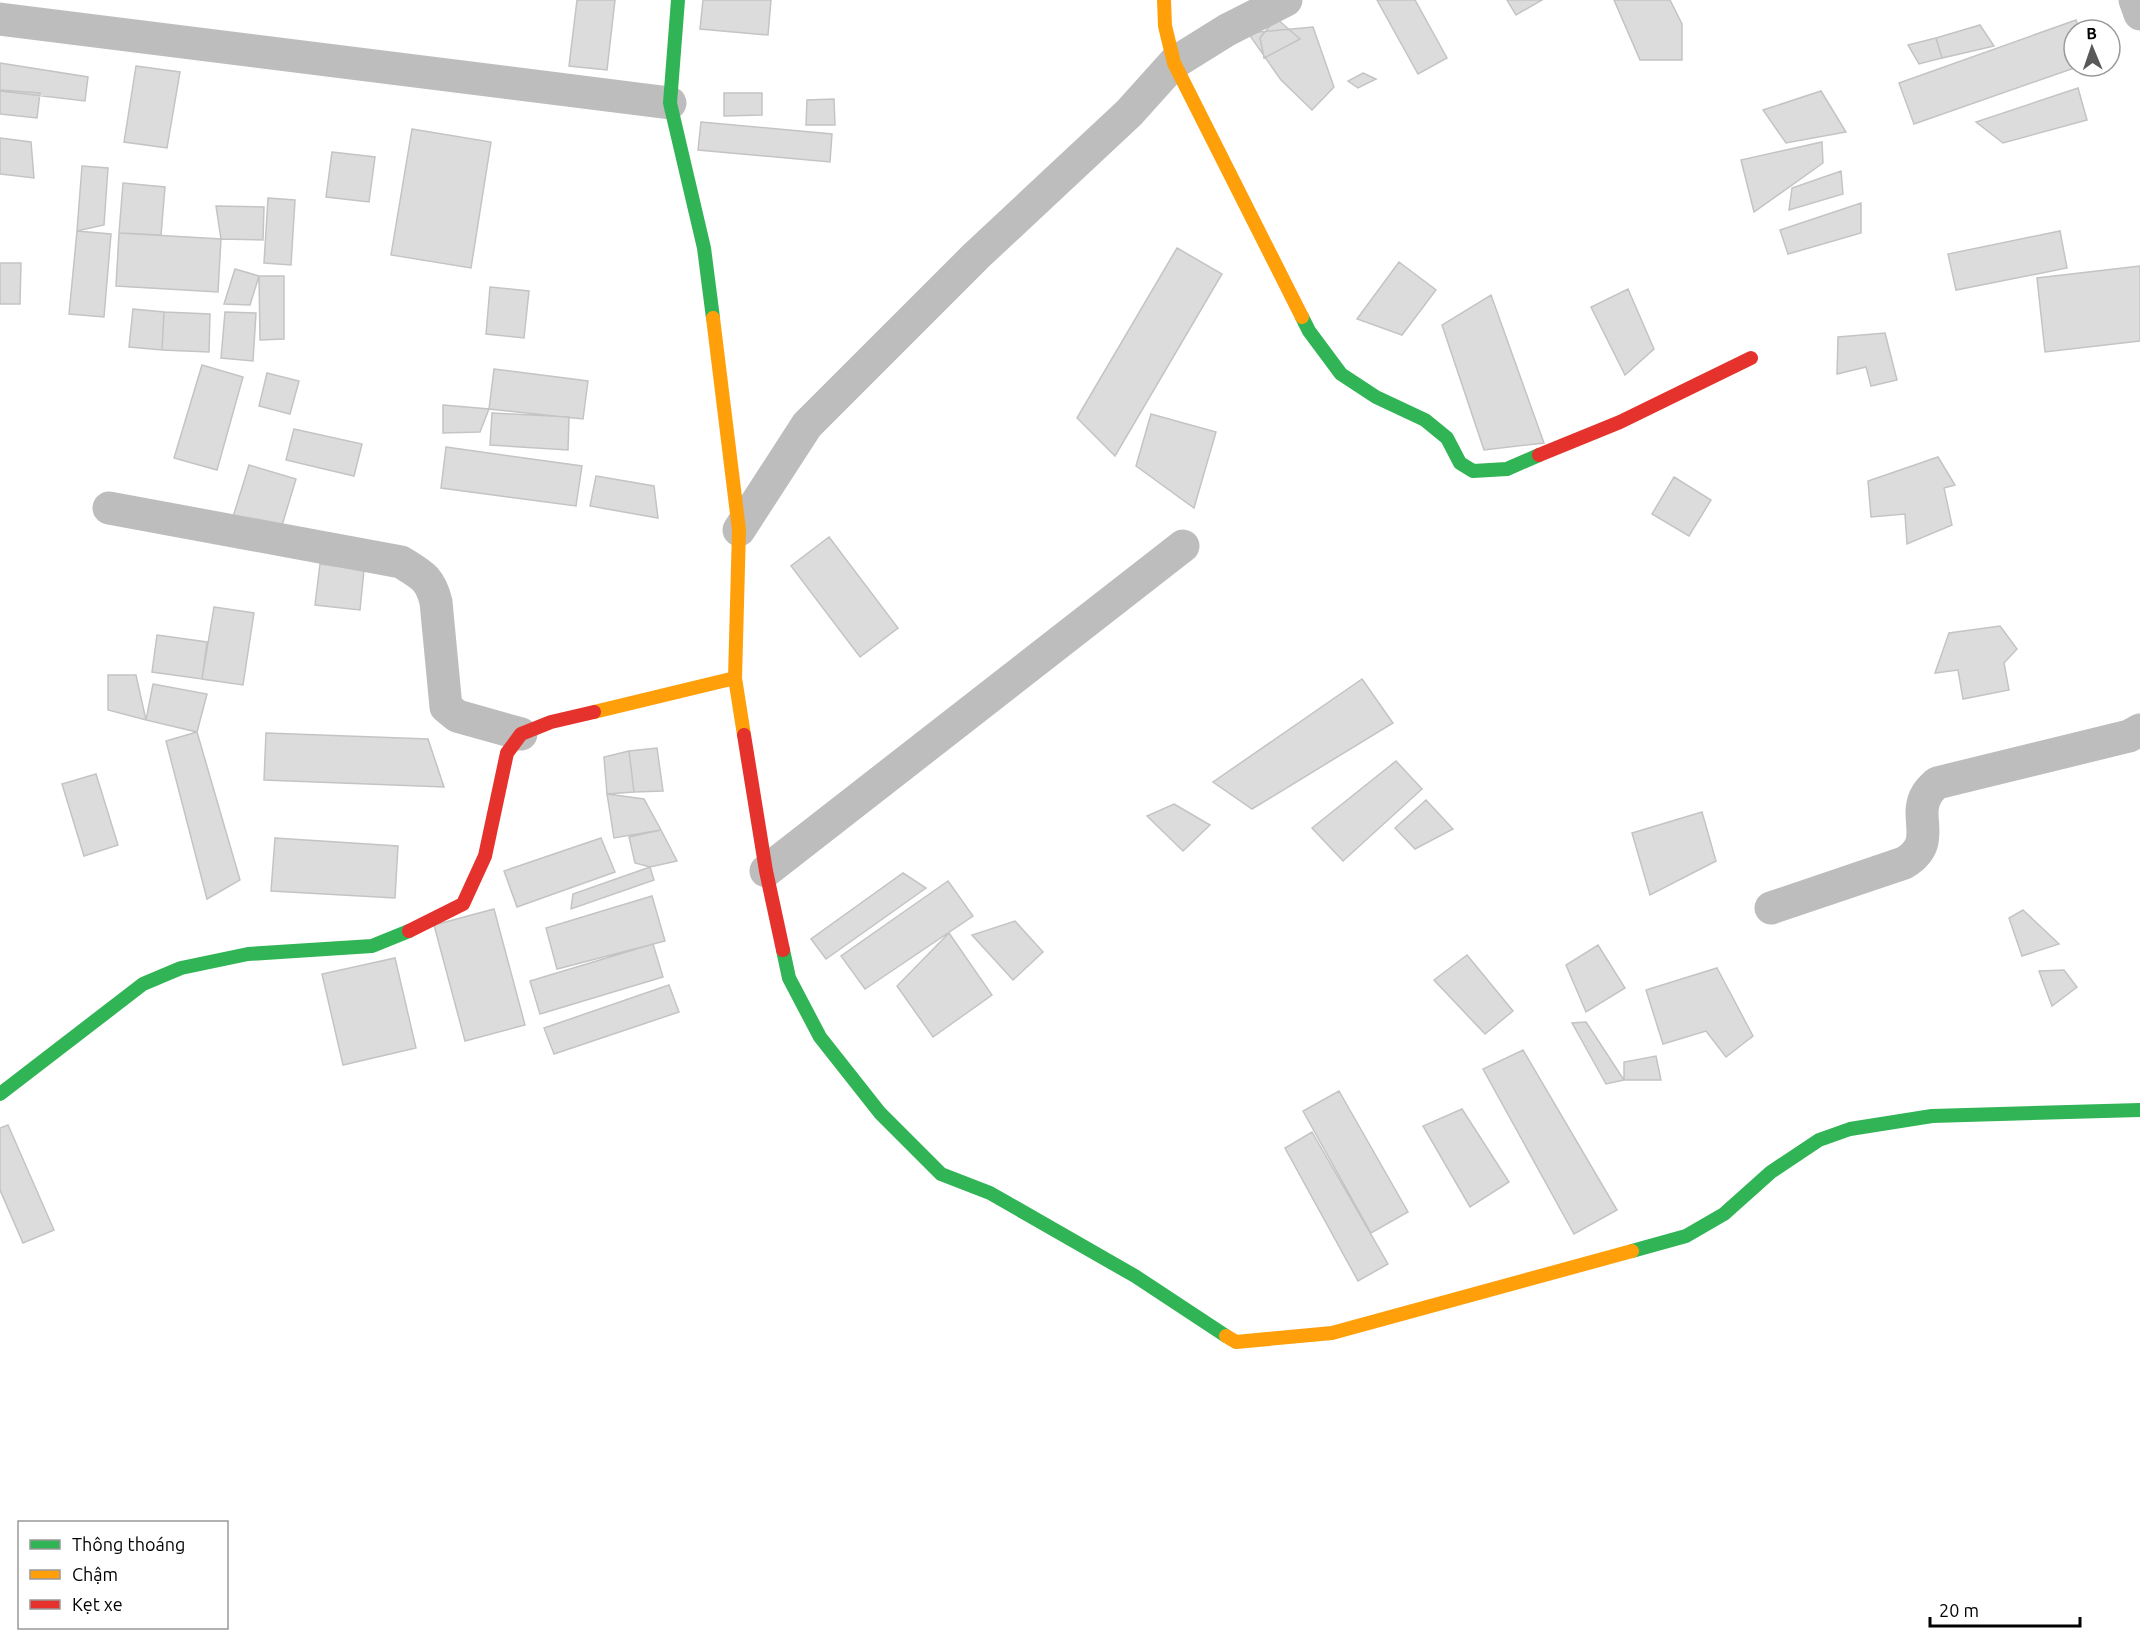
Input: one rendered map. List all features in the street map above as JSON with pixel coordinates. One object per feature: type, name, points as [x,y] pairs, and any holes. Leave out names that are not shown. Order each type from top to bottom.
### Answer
[{"type":"street","points":[[678,0],[670,103],[704,248],[739,530],[735,678],[766,871],[789,978],[820,1037],[880,1113],[941,1174],[990,1193],[1135,1276],[1236,1342],[1332,1333],[1686,1236],[1724,1214],[1770,1172],[1819,1140],[1850,1129],[1932,1116],[2140,1110]]},
{"type":"street","points":[[1164,0],[1165,26],[1174,63],[1309,331],[1341,374],[1376,397],[1425,420],[1447,438],[1460,463],[1473,471],[1507,469],[1620,422],[1751,358]]},
{"type":"street","points":[[739,530],[807,425],[976,256],[1129,113],[1174,63],[1227,30],[1286,0]]},
{"type":"street","points":[[2135,0],[2140,14]]},
{"type":"street","points":[[0,19],[670,103]]},
{"type":"street","points":[[109,508],[401,562],[425,577],[432,587],[436,602],[446,707],[457,716],[521,734]]},
{"type":"street","points":[[766,871],[1183,546]]},
{"type":"street","points":[[0,1094],[143,984],[181,968],[248,954],[372,946],[416,928],[463,904],[485,856],[507,753],[521,734],[551,722],[735,678]]},
{"type":"street","points":[[1771,908],[1904,863],[1913,857],[1923,840],[1926,795],[1937,783],[2129,736],[2140,730]]},
{"type":"building","points":[[577,0],[615,0],[607,70],[569,66]]},
{"type":"building","points":[[703,0],[771,0],[768,35],[700,29]]},
{"type":"building","points":[[1377,0],[1415,0],[1447,58],[1418,74]]},
{"type":"building","points":[[1507,0],[1542,0],[1516,15]]},
{"type":"building","points":[[1614,0],[1670,0],[1682,24],[1682,60],[1640,60]]},
{"type":"building","points":[[1276,18],[1300,39],[1264,58],[1260,38]]},
{"type":"building","points":[[1980,25],[1994,46],[1942,58],[1936,38]]},
{"type":"building","points":[[2062,25],[2062,72],[1914,124],[1899,83]]},
{"type":"building","points":[[1313,27],[1334,87],[1312,110],[1281,80],[1248,33]]},
{"type":"building","points":[[1936,38],[1942,58],[1919,64],[1908,45]]},
{"type":"building","points":[[0,63],[88,77],[85,101],[0,91]]},
{"type":"building","points":[[136,66],[180,72],[167,148],[124,142]]},
{"type":"building","points":[[1363,73],[1376,79],[1358,88],[1348,81]]},
{"type":"building","points":[[2078,88],[2087,120],[2003,143],[1976,122]]},
{"type":"building","points":[[0,90],[40,93],[37,118],[0,114]]},
{"type":"building","points":[[1821,91],[1846,132],[1786,143],[1763,110]]},
{"type":"building","points":[[724,93],[762,93],[762,115],[724,116]]},
{"type":"building","points":[[834,99],[835,125],[806,125],[807,100]]},
{"type":"building","points":[[701,122],[832,134],[830,162],[698,150]]},
{"type":"building","points":[[412,129],[491,142],[471,268],[391,255]]},
{"type":"building","points":[[0,138],[31,142],[34,178],[0,174]]},
{"type":"building","points":[[1822,142],[1823,163],[1754,212],[1741,160]]},
{"type":"building","points":[[332,152],[375,157],[369,202],[326,197]]},
{"type":"building","points":[[82,166],[108,168],[104,225],[77,231]]},
{"type":"building","points":[[1841,171],[1843,194],[1789,210],[1792,188]]},
{"type":"building","points":[[123,183],[165,187],[161,235],[119,233]]},
{"type":"building","points":[[268,198],[295,200],[291,265],[264,263]]},
{"type":"building","points":[[1861,203],[1861,233],[1788,254],[1780,230]]},
{"type":"building","points":[[216,206],[264,207],[263,240],[221,239]]},
{"type":"building","points":[[77,231],[111,234],[104,317],[69,314]]},
{"type":"building","points":[[2060,231],[2067,268],[1956,290],[1948,254]]},
{"type":"building","points":[[119,233],[221,239],[218,292],[116,286]]},
{"type":"building","points":[[1177,248],[1222,274],[1115,456],[1077,418]]},
{"type":"building","points":[[1399,262],[1436,290],[1402,335],[1357,319]]},
{"type":"building","points":[[0,263],[21,263],[20,304],[0,304]]},
{"type":"building","points":[[2140,266],[2140,341],[2045,352],[2037,278]]},
{"type":"building","points":[[235,269],[259,276],[250,305],[224,304]]},
{"type":"building","points":[[259,276],[284,276],[284,339],[260,340]]},
{"type":"building","points":[[490,287],[529,291],[524,338],[486,334]]},
{"type":"building","points":[[1628,289],[1654,349],[1625,375],[1591,307]]},
{"type":"building","points":[[1491,295],[1544,443],[1484,450],[1442,325]]},
{"type":"building","points":[[133,309],[164,312],[162,350],[129,347]]},
{"type":"building","points":[[164,312],[210,314],[209,352],[162,350]]},
{"type":"building","points":[[225,312],[256,313],[253,361],[221,358]]},
{"type":"building","points":[[1885,333],[1897,380],[1871,386],[1866,367],[1837,374],[1838,337]]},
{"type":"building","points":[[202,365],[243,377],[217,470],[174,458]]},
{"type":"building","points":[[494,369],[588,381],[583,419],[489,409]]},
{"type":"building","points":[[267,373],[299,381],[290,414],[259,406]]},
{"type":"building","points":[[443,405],[489,409],[480,432],[443,433]]},
{"type":"building","points":[[492,413],[569,417],[568,450],[490,445]]},
{"type":"building","points":[[1151,414],[1216,432],[1194,508],[1136,466]]},
{"type":"building","points":[[294,429],[362,444],[354,476],[286,460]]},
{"type":"building","points":[[446,447],[582,466],[576,506],[441,488]]},
{"type":"building","points":[[1938,457],[1955,485],[1944,488],[1952,525],[1907,544],[1905,514],[1871,517],[1868,481]]},
{"type":"building","points":[[249,465],[296,479],[280,532],[233,517]]},
{"type":"building","points":[[596,476],[654,486],[658,518],[590,506]]},
{"type":"building","points":[[1674,477],[1711,500],[1689,536],[1652,514]]},
{"type":"building","points":[[829,537],[898,628],[860,657],[791,566]]},
{"type":"building","points":[[320,564],[364,570],[360,610],[315,605]]},
{"type":"building","points":[[214,607],[254,613],[243,685],[202,679]]},
{"type":"building","points":[[2000,626],[2017,649],[2004,663],[2009,690],[1963,699],[1958,670],[1935,673],[1949,633]]},
{"type":"building","points":[[157,635],[207,642],[202,679],[152,672]]},
{"type":"building","points":[[108,675],[136,675],[146,720],[108,710]]},
{"type":"building","points":[[1362,679],[1393,723],[1252,809],[1213,782]]},
{"type":"building","points":[[153,684],[207,694],[197,732],[146,720]]},
{"type":"building","points":[[197,732],[240,880],[207,899],[166,741]]},
{"type":"building","points":[[266,733],[428,739],[444,787],[264,780]]},
{"type":"building","points":[[657,748],[663,791],[634,792],[629,751]]},
{"type":"building","points":[[629,751],[634,792],[607,794],[604,757]]},
{"type":"building","points":[[1396,761],[1422,789],[1343,861],[1312,828]]},
{"type":"building","points":[[96,774],[118,845],[84,856],[62,784]]},
{"type":"building","points":[[607,794],[644,799],[661,830],[614,838]]},
{"type":"building","points":[[1426,800],[1453,829],[1415,849],[1395,828]]},
{"type":"building","points":[[1174,804],[1210,825],[1183,851],[1147,816]]},
{"type":"building","points":[[1702,812],[1716,861],[1650,895],[1632,833]]},
{"type":"building","points":[[661,830],[677,861],[650,867],[635,863],[629,837]]},
{"type":"building","points":[[275,838],[398,846],[395,898],[271,891]]},
{"type":"building","points":[[601,838],[615,872],[517,907],[504,871]]},
{"type":"building","points":[[650,867],[654,880],[571,909],[573,894]]},
{"type":"building","points":[[903,873],[926,888],[826,959],[811,939]]},
{"type":"building","points":[[948,881],[973,916],[865,989],[841,956]]},
{"type":"building","points":[[652,896],[665,941],[557,969],[546,928]]},
{"type":"building","points":[[494,909],[525,1025],[465,1041],[434,925]]},
{"type":"building","points":[[2023,910],[2059,944],[2022,956],[2009,918]]},
{"type":"building","points":[[1015,921],[1043,952],[1013,980],[972,935]]},
{"type":"building","points":[[949,933],[992,995],[933,1037],[897,986]]},
{"type":"building","points":[[653,944],[663,977],[540,1014],[530,981]]},
{"type":"building","points":[[1598,945],[1625,988],[1586,1012],[1566,965]]},
{"type":"building","points":[[1467,955],[1513,1011],[1485,1034],[1434,980]]},
{"type":"building","points":[[395,958],[416,1048],[343,1065],[322,974]]},
{"type":"building","points":[[1717,968],[1753,1036],[1726,1057],[1706,1031],[1663,1044],[1646,990]]},
{"type":"building","points":[[2064,970],[2077,987],[2052,1006],[2039,971]]},
{"type":"building","points":[[669,985],[679,1012],[554,1054],[544,1028]]},
{"type":"building","points":[[1586,1022],[1624,1080],[1606,1084],[1572,1023]]},
{"type":"building","points":[[1523,1050],[1617,1210],[1574,1234],[1483,1069]]},
{"type":"building","points":[[1656,1056],[1661,1080],[1624,1080],[1624,1062]]},
{"type":"building","points":[[1339,1091],[1408,1212],[1371,1233],[1303,1111]]},
{"type":"building","points":[[1462,1109],[1509,1182],[1470,1207],[1423,1126]]},
{"type":"building","points":[[8,1125],[54,1230],[23,1243],[0,1190],[0,1128]]},
{"type":"building","points":[[1312,1132],[1388,1264],[1358,1281],[1285,1148]]},
{"type":"traffic: fast","points":[[678,0],[670,103],[704,248],[713,318]]},
{"type":"traffic: fast","points":[[1302,317],[1309,331],[1341,374],[1376,397],[1425,420],[1447,438],[1460,463],[1473,471],[1507,469],[1539,455]]},
{"type":"traffic: fast","points":[[0,1094],[143,984],[181,968],[248,954],[372,946],[409,931]]},
{"type":"traffic: fast","points":[[783,950],[789,978],[820,1037],[880,1113],[941,1174],[990,1193],[1135,1276],[1226,1336]]},
{"type":"traffic: fast","points":[[1632,1251],[1686,1236],[1724,1214],[1771,1172],[1819,1140],[1850,1129],[1932,1116],[2140,1110]]},
{"type":"traffic: slow","points":[[1164,0],[1165,26],[1174,63],[1302,317]]},
{"type":"traffic: slow","points":[[713,318],[739,530],[735,678],[744,735]]},
{"type":"traffic: slow","points":[[594,712],[735,678]]},
{"type":"traffic: slow","points":[[1226,1336],[1236,1342],[1332,1333],[1632,1251]]},
{"type":"traffic: jam","points":[[1539,455],[1620,422],[1751,358]]},
{"type":"traffic: jam","points":[[409,931],[463,904],[485,856],[507,753],[521,734],[551,722],[594,712]]},
{"type":"traffic: jam","points":[[744,735],[766,871],[783,950]]}]
